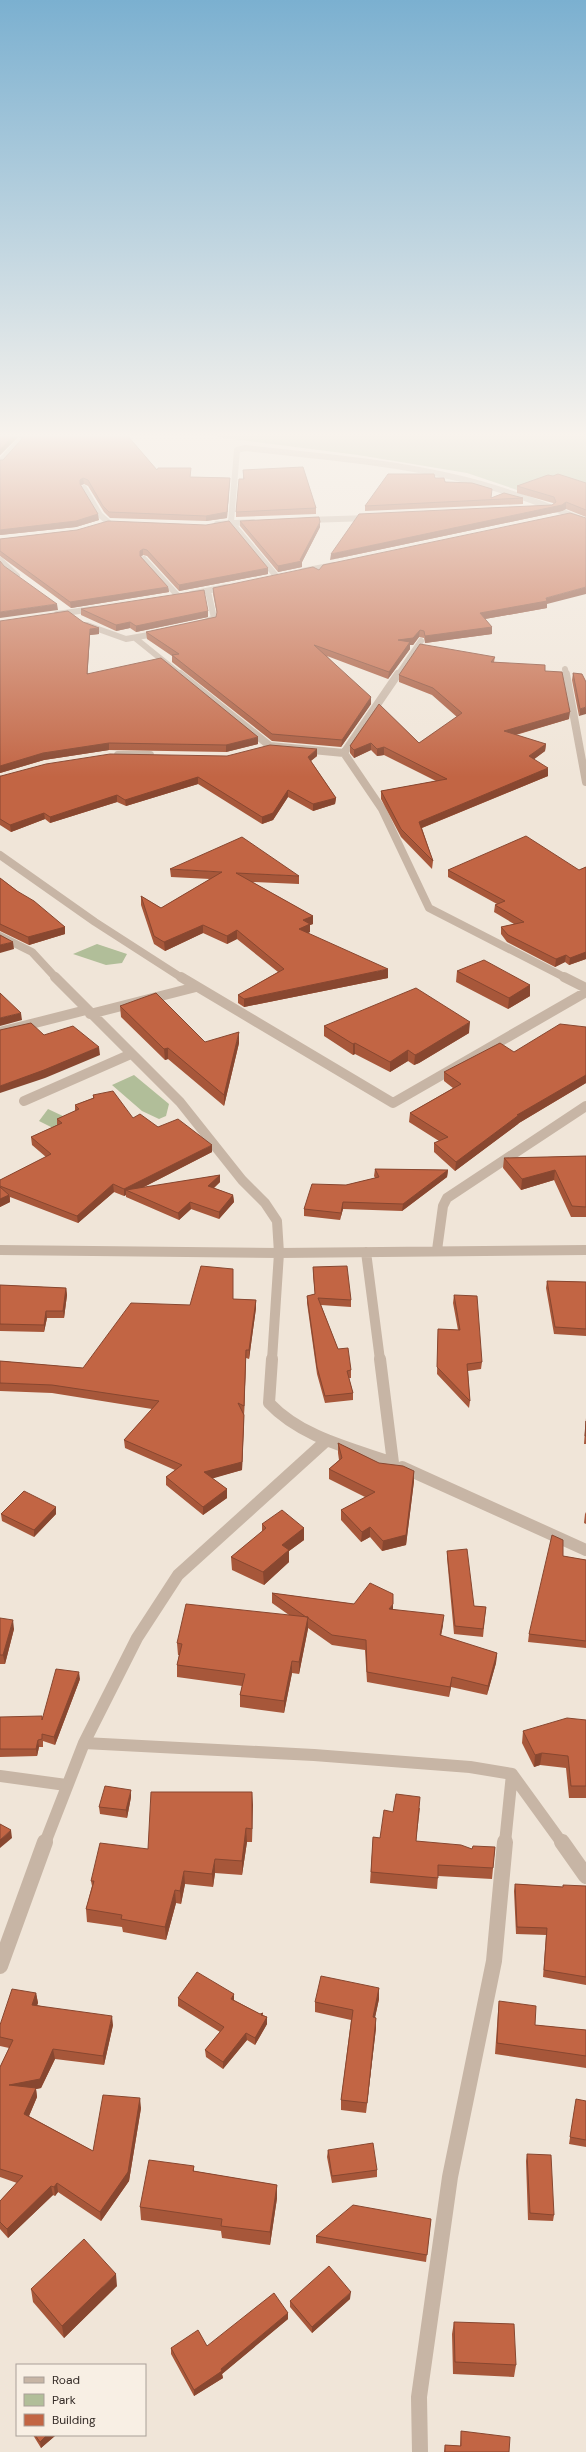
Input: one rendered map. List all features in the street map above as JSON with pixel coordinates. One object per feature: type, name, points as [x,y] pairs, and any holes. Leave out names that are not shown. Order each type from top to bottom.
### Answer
[{"type":"street","points":[[253,548],[277,577]]},
{"type":"street","points":[[144,559],[178,596]]},
{"type":"street","points":[[0,560],[8,569],[26,582]]},
{"type":"street","points":[[299,572],[344,563]]},
{"type":"street","points":[[269,578],[284,575]]},
{"type":"street","points":[[170,597],[231,586]]},
{"type":"street","points":[[194,625],[209,622],[214,618],[208,591]]},
{"type":"street","points":[[56,604],[102,632],[126,639],[165,632]]},
{"type":"street","points":[[46,616],[100,608]]},
{"type":"street","points":[[135,638],[270,746]]},
{"type":"street","points":[[344,753],[421,641]]},
{"type":"street","points":[[565,669],[579,753],[586,782]]},
{"type":"street","points":[[257,750],[270,746],[344,753]]},
{"type":"street","points":[[344,753],[382,809],[429,908],[586,988]]},
{"type":"street","points":[[110,755],[155,755]]},
{"type":"street","points":[[0,855],[34,881],[196,988],[393,1103],[586,992]]},
{"type":"street","points":[[0,936],[32,952],[88,1012],[180,1102],[242,1180],[265,1203],[277,1221],[279,1252],[269,1403],[287,1420],[327,1440],[393,1463],[586,1550]]},
{"type":"street","points":[[0,1032],[196,988]]},
{"type":"street","points":[[24,1101],[131,1054]]},
{"type":"street","points":[[437,1250],[447,1198],[586,1106]]},
{"type":"street","points":[[0,1250],[279,1252],[586,1250]]},
{"type":"street","points":[[366,1252],[393,1463]]},
{"type":"street","points":[[0,1966],[66,1785],[84,1743],[137,1638],[178,1575],[327,1440]]},
{"type":"street","points":[[84,1743],[314,1755],[470,1767],[512,1774],[586,1876]]},
{"type":"street","points":[[420,2452],[419,2397],[450,2176],[494,1961],[512,1774]]},
{"type":"street","points":[[0,1776],[66,1785]]},
{"type":"green space","points":[[97,944],[127,954],[122,963],[106,965],[73,954]]},
{"type":"green space","points":[[134,1075],[169,1104],[166,1116],[159,1119],[142,1111],[112,1085]]},
{"type":"green space","points":[[48,1109],[65,1117],[55,1129],[39,1121]]},
{"type":"building","points":[[0,548],[252,548],[268,568],[179,585],[147,550],[143,549],[140,551],[140,556],[168,587],[70,602],[0,551]]},
{"type":"building","points":[[263,548],[306,548],[300,560],[302,561],[278,566]]},
{"type":"building","points":[[335,548],[357,548],[331,554]]},
{"type":"building","points":[[402,548],[586,548],[586,587],[546,598],[547,601],[480,613],[492,627],[425,636],[424,631],[420,630],[413,638],[398,640],[410,642],[389,672],[314,645],[371,697],[342,740],[272,734],[172,655],[179,654],[146,632],[216,617],[217,612],[213,588],[313,567],[319,570],[323,565]]},
{"type":"building","points":[[0,561],[4,566],[57,604],[0,612]]},
{"type":"building","points":[[204,590],[208,611],[136,626],[130,622],[116,625],[81,609]]},
{"type":"building","points":[[68,611],[83,622],[99,628],[90,629],[87,674],[161,658],[258,737],[226,745],[109,743],[43,753],[0,766],[0,621]]},
{"type":"building","points":[[420,644],[495,657],[491,662],[545,665],[545,671],[562,672],[570,712],[504,731],[546,744],[529,756],[548,768],[419,822],[433,861],[401,829],[381,791],[447,779],[384,747],[377,749],[371,743],[354,750],[350,746],[379,704],[419,743],[462,713],[433,688],[399,675]]},
{"type":"building","points":[[573,673],[582,674],[586,682],[586,707],[580,709]]},
{"type":"building","points":[[270,745],[317,749],[308,757],[336,798],[313,804],[288,790],[273,813],[262,817],[198,777],[125,800],[117,795],[50,817],[44,813],[10,825],[0,819],[0,776],[46,764],[110,754],[227,756]]},
{"type":"building","points":[[526,836],[579,870],[586,867],[586,952],[570,958],[566,955],[556,959],[508,935],[501,927],[524,922],[495,905],[505,901],[448,870]]},
{"type":"building","points":[[242,837],[299,876],[236,873],[313,916],[303,920],[310,924],[299,929],[388,969],[244,999],[238,995],[284,969],[237,930],[227,936],[203,925],[164,942],[154,936],[141,896],[161,908],[222,872],[170,869]]},
{"type":"building","points":[[0,878],[17,891],[34,901],[65,927],[28,937],[0,924]]},
{"type":"building","points":[[0,935],[13,942],[0,945]]},
{"type":"building","points":[[484,960],[530,985],[509,998],[457,971]]},
{"type":"building","points":[[416,988],[470,1022],[415,1055],[408,1050],[390,1062],[355,1043],[353,1044],[324,1026]]},
{"type":"building","points":[[0,993],[21,1013],[0,1018]]},
{"type":"building","points":[[156,993],[205,1042],[239,1032],[224,1095],[168,1048],[164,1049],[120,1006]]},
{"type":"building","points":[[31,1023],[44,1035],[73,1026],[99,1047],[44,1070],[0,1086],[0,1030]]},
{"type":"building","points":[[560,1024],[586,1027],[586,1075],[517,1115],[519,1115],[456,1162],[434,1143],[448,1137],[410,1113],[461,1084],[444,1072],[500,1043],[514,1052]]},
{"type":"building","points":[[113,1091],[133,1118],[140,1114],[158,1127],[178,1119],[212,1145],[124,1189],[113,1184],[77,1216],[0,1186],[0,1180],[51,1154],[31,1137],[62,1123],[57,1119],[79,1109],[75,1105],[94,1098],[93,1095]]},
{"type":"building","points":[[586,1156],[586,1207],[572,1206],[555,1170],[522,1179],[504,1158]]},
{"type":"building","points":[[375,1169],[448,1170],[403,1204],[343,1202],[341,1213],[304,1209],[312,1184],[346,1185],[379,1177]]},
{"type":"building","points":[[220,1175],[208,1186],[233,1195],[219,1212],[190,1202],[178,1213],[126,1190]]},
{"type":"building","points":[[0,1187],[9,1195],[0,1199]]},
{"type":"building","points":[[201,1266],[233,1269],[233,1299],[256,1300],[249,1350],[246,1350],[244,1406],[238,1403],[244,1415],[242,1462],[204,1472],[227,1489],[203,1507],[166,1477],[182,1465],[124,1440],[159,1401],[52,1385],[0,1383],[0,1361],[83,1368],[131,1303],[190,1305]]},
{"type":"building","points":[[347,1266],[351,1300],[318,1298],[338,1349],[348,1348],[351,1370],[347,1371],[353,1393],[325,1396],[317,1367],[307,1296],[315,1294],[313,1267]]},
{"type":"building","points":[[547,1281],[586,1282],[586,1329],[555,1327]]},
{"type":"building","points":[[0,1285],[66,1288],[63,1311],[46,1311],[44,1325],[0,1324]]},
{"type":"building","points":[[454,1295],[477,1296],[482,1362],[467,1364],[470,1401],[437,1367],[438,1329],[460,1330]]},
{"type":"building","points":[[338,1443],[379,1463],[403,1466],[414,1471],[406,1535],[383,1541],[370,1527],[362,1532],[341,1510],[375,1492],[329,1469],[342,1458]]},
{"type":"building","points":[[24,1491],[56,1507],[34,1530],[1,1514]]},
{"type":"building","points":[[282,1510],[304,1528],[282,1545],[289,1550],[263,1572],[231,1557],[266,1528],[262,1524]]},
{"type":"building","points":[[552,1535],[563,1540],[563,1556],[586,1560],[586,1641],[529,1634]]},
{"type":"building","points":[[467,1549],[474,1606],[486,1607],[483,1629],[455,1626],[447,1551]]},
{"type":"building","points":[[370,1583],[393,1594],[393,1604],[389,1609],[444,1615],[440,1635],[497,1653],[488,1686],[452,1677],[450,1687],[367,1672],[366,1640],[332,1635],[272,1593],[354,1604]]},
{"type":"building","points":[[186,1604],[308,1617],[299,1662],[292,1661],[284,1701],[240,1695],[245,1674],[177,1665],[182,1644],[177,1643]]},
{"type":"building","points":[[0,1618],[13,1620],[3,1655],[0,1655]]},
{"type":"building","points":[[56,1669],[79,1672],[54,1737],[42,1734],[42,1739],[38,1740],[36,1749],[0,1749],[0,1717],[42,1716],[42,1720]]},
{"type":"building","points":[[567,1718],[586,1720],[586,1786],[571,1786],[568,1756],[542,1753],[535,1755],[523,1731]]},
{"type":"building","points":[[105,1786],[131,1790],[126,1810],[99,1807]]},
{"type":"building","points":[[151,1792],[252,1792],[252,1829],[246,1828],[242,1861],[215,1859],[212,1874],[184,1871],[180,1891],[175,1890],[165,1927],[121,1919],[122,1915],[86,1909],[94,1881],[91,1881],[100,1843],[148,1849]]},
{"type":"building","points":[[396,1794],[420,1797],[416,1841],[461,1845],[472,1849],[473,1846],[495,1847],[493,1868],[438,1865],[438,1878],[371,1872],[373,1837],[380,1838],[384,1810],[393,1812]]},
{"type":"building","points":[[0,1824],[11,1830],[0,1840]]},
{"type":"building","points":[[515,1884],[563,1887],[563,1885],[586,1886],[586,1977],[544,1970],[547,1928],[517,1927]]},
{"type":"building","points":[[197,1972],[234,1994],[231,1999],[260,2014],[263,2013],[261,2015],[267,2017],[255,2038],[246,2033],[223,2062],[205,2050],[224,2027],[178,1998]]},
{"type":"building","points":[[321,1976],[379,1988],[373,2017],[376,2018],[367,2103],[341,2100],[353,2010],[315,2002]]},
{"type":"building","points":[[12,1989],[36,1993],[32,2005],[112,2016],[103,2056],[53,2049],[40,2079],[9,2085],[36,2088],[24,2114],[93,2151],[103,2095],[140,2098],[128,2172],[100,2212],[57,2183],[54,2187],[51,2186],[7,2229],[0,2222],[0,2201],[23,2176],[0,2169],[0,2067],[13,2040],[0,2037],[0,2025]]},
{"type":"building","points":[[499,2001],[536,2006],[535,2025],[586,2030],[586,2056],[497,2043]]},
{"type":"building","points":[[576,2099],[586,2101],[586,2140],[570,2137]]},
{"type":"building","points":[[373,2143],[377,2170],[332,2176],[328,2150]]},
{"type":"building","points":[[527,2154],[551,2155],[554,2215],[530,2213]]},
{"type":"building","points":[[149,2160],[194,2166],[193,2171],[277,2185],[270,2232],[221,2226],[222,2219],[140,2207]]},
{"type":"building","points":[[353,2205],[431,2219],[427,2255],[316,2236]]},
{"type":"building","points":[[84,2239],[116,2274],[62,2326],[31,2289]]},
{"type":"building","points":[[329,2266],[351,2292],[312,2327],[290,2301]]},
{"type":"building","points":[[274,2293],[288,2313],[221,2369],[222,2371],[194,2390],[171,2348],[198,2330],[207,2346]]},
{"type":"building","points":[[454,2322],[514,2324],[516,2365],[455,2362]]},
{"type":"building","points":[[461,2431],[510,2437],[509,2452],[445,2452],[445,2445],[461,2446]]},
{"type":"building","points":[[36,2436],[46,2436],[40,2442]]}]
